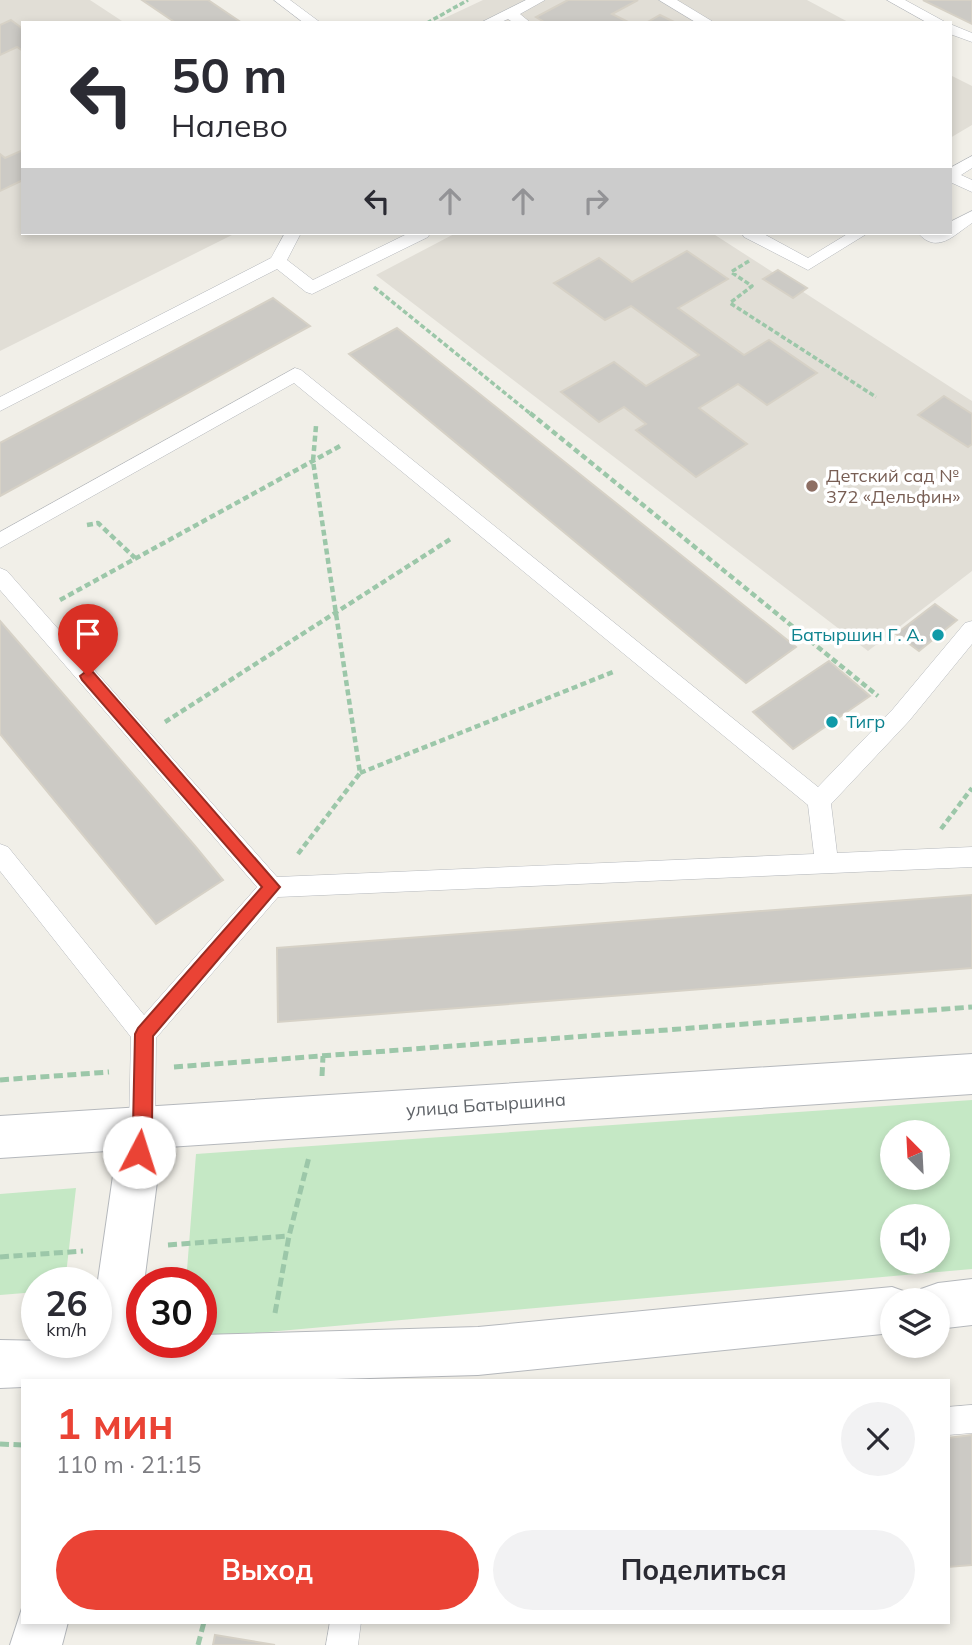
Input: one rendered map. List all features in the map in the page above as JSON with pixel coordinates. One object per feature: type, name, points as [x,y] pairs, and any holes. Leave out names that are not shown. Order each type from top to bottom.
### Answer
[{"type":"street","name":"улица Батыршина","points":[[0,1138],[972,1074]]},
{"type":"street","points":[[110,1371],[142,1127]]},
{"type":"street","points":[[950,1305],[972,1303]]},
{"type":"street","points":[[0,1364],[110,1371],[267,1357],[479,1366],[880,1312]]},
{"type":"street","points":[[36,1645],[41,1624]]},
{"type":"lane","points":[[281,0],[311,21]]},
{"type":"lane","points":[[491,21],[538,0]]},
{"type":"lane","points":[[666,0],[704,21]]},
{"type":"lane","points":[[894,0],[936,21]]},
{"type":"lane","points":[[509,13],[521,21]]},
{"type":"lane","points":[[952,28],[972,38]]},
{"type":"lane","points":[[952,174],[972,161]]},
{"type":"lane","points":[[952,176],[972,187]]},
{"type":"lane","points":[[952,229],[972,216]]},
{"type":"lane","points":[[0,405],[278,261],[292,235]]},
{"type":"lane","points":[[278,261],[312,288],[418,235]]},
{"type":"lane","points":[[754,235],[808,265],[857,235]]},
{"type":"lane","points":[[752,259],[775,247]]},
{"type":"lane","points":[[0,541],[295,374],[819,802],[827,862]]},
{"type":"lane","points":[[0,576],[272,887]]},
{"type":"lane","points":[[819,802],[901,715],[972,629]]},
{"type":"lane","points":[[0,854],[144,1034]]},
{"type":"lane","points":[[142,1127],[144,1034],[272,887],[972,857]]},
{"type":"lane","points":[[950,1421],[972,1419]]},
{"type":"lane","points":[[342,1645],[346,1624]]},
{"type":"path","points":[[431,21],[468,0]]},
{"type":"path","points":[[752,259],[731,272],[752,286],[730,303],[876,397]]},
{"type":"path","points":[[351,268],[901,715]]},
{"type":"path","points":[[319,394],[313,461],[360,773]]},
{"type":"path","points":[[34,615],[366,432]]},
{"type":"path","points":[[141,737],[476,522]]},
{"type":"path","points":[[86,525],[98,523],[135,558]]},
{"type":"path","points":[[272,887],[360,773],[645,660]]},
{"type":"path","points":[[918,859],[972,788]]},
{"type":"path","points":[[267,1357],[289,1236],[318,1116],[323,1056],[972,1007]]},
{"type":"path","points":[[0,1444],[21,1445]]},
{"type":"path","points":[[198,1645],[203,1624]]},
{"type":"shaded area","points":[[0,0],[90,0],[122,21],[21,21],[21,235],[232,235],[0,351]]},
{"type":"shaded area","points":[[483,0],[807,0],[846,21],[438,21]]},
{"type":"shaded area","points":[[952,76],[972,86],[972,125],[952,137]]},
{"type":"shaded area","name":"Детский сад № 372 «Дельфин»","points":[[452,235],[715,235],[972,401],[972,571],[868,651],[376,275]]},
{"type":"green space","points":[[972,1100],[972,1269],[950,1271],[950,1204],[880,1204],[880,1274],[916,1274],[217,1337],[217,1267],[187,1267],[196,1154]]},
{"type":"green space","points":[[76,1188],[67,1267],[21,1267],[21,1293],[0,1295],[0,1194]]},
{"type":"building","points":[[142,0],[208,0],[239,21],[173,21]]},
{"type":"building","points":[[568,0],[638,0],[612,14],[626,21],[543,21],[536,17]]},
{"type":"building","points":[[923,0],[972,0],[972,24]]},
{"type":"building","points":[[660,15],[672,21],[650,21]]},
{"type":"building","points":[[11,20],[21,28],[21,50],[17,47],[0,55],[0,25]]},
{"type":"building","points":[[21,151],[21,181],[0,191],[0,154],[5,158]]},
{"type":"building","points":[[687,251],[728,279],[678,308],[744,355],[769,340],[817,373],[767,405],[738,384],[699,408],[747,444],[696,477],[636,430],[646,424],[624,407],[599,422],[561,392],[614,362],[646,386],[699,355],[631,306],[605,320],[554,283],[599,258],[632,282]]},
{"type":"building","points":[[778,270],[807,288],[793,298],[763,279]]},
{"type":"building","points":[[273,298],[310,326],[0,496],[0,443]]},
{"type":"building","points":[[397,328],[796,647],[746,683],[349,354]]},
{"type":"building","points":[[944,396],[972,414],[972,444],[968,447],[918,415]]},
{"type":"building","points":[[935,604],[957,620],[919,651],[896,634]]},
{"type":"building","points":[[0,621],[223,880],[156,924],[0,734]]},
{"type":"building","points":[[829,661],[870,696],[793,749],[753,712]]},
{"type":"building","points":[[972,895],[972,968],[278,1022],[277,948]]},
{"type":"building","points":[[972,1435],[972,1565],[950,1567],[950,1438]]},
{"type":"building","points":[[215,1635],[275,1645],[213,1645]]},
{"type":"place","name":"Детский сад № 372 «Дельфин»","points":[[812,486]]},
{"type":"place","name":"Батыршин Г. А.","points":[[938,635]]},
{"type":"place","name":"Тигр","points":[[832,722]]},
{"type":"route","points":[[88,676],[272,887],[144,1034],[139,1152]]}]
